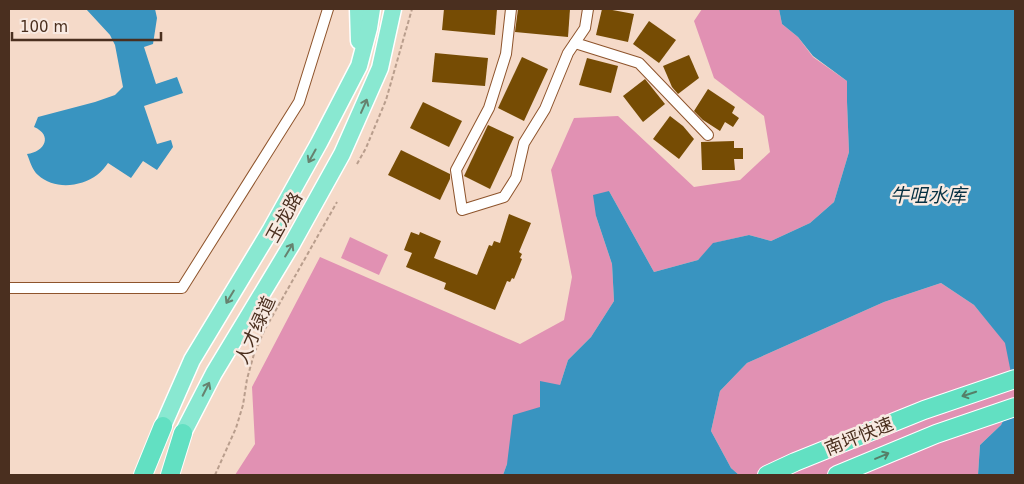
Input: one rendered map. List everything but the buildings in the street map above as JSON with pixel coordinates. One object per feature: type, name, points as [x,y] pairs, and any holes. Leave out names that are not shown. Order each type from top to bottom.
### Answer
[{"type":"highway","name":"南坪快速","points":[[767,475],[924,410],[1015,379]]},
{"type":"highway","name":"南坪快速","points":[[837,475],[936,434],[1015,407]]},
{"type":"highway","points":[[143,475],[163,426]]},
{"type":"highway","points":[[153,475],[163,426]]},
{"type":"highway","points":[[170,475],[184,433]]},
{"type":"highway","points":[[178,475],[184,433]]},
{"type":"main road","points":[[358,9],[359,66]]},
{"type":"main road","name":"玉龙路","points":[[163,426],[192,360],[270,231],[359,66],[372,9]]},
{"type":"main road","name":"玉龙路","points":[[184,433],[214,373],[292,244],[342,154],[380,68],[393,9]]},
{"type":"street","points":[[9,288],[182,288],[299,102],[328,9]]},
{"type":"street","points":[[511,9],[506,54],[489,108],[456,170],[462,210],[504,197],[516,178],[524,143],[545,109],[568,53],[585,28],[588,9]]},
{"type":"street","points":[[575,43],[639,63],[708,135]]},
{"type":"path","points":[[357,164],[366,148],[386,100],[412,9]]},
{"type":"path","name":"人才绿道","points":[[215,475],[236,428],[254,354],[264,331],[337,202]]},
{"type":"shaded area","points":[[702,9],[779,9],[782,24],[798,37],[813,57],[847,81],[849,152],[834,202],[810,223],[771,241],[749,235],[714,243],[698,260],[654,272],[609,191],[596,216],[612,264],[614,301],[591,337],[568,360],[560,385],[540,407],[507,464],[503,475],[235,475],[255,444],[252,387],[320,257],[520,344],[564,320],[572,277],[551,170],[574,118],[618,116],[694,187],[740,180],[770,152],[764,116],[714,78],[694,21]]},
{"type":"shaded area","points":[[350,237],[388,255],[379,275],[341,258]]},
{"type":"shaded area","points":[[941,283],[974,305],[1006,343],[1015,397],[1001,425],[980,445],[978,475],[739,475],[731,468],[711,431],[720,391],[747,363],[884,302]]},
{"type":"water","points":[[86,9],[155,9],[157,18],[153,44],[144,47],[156,84],[177,77],[183,93],[144,106],[157,144],[171,140],[173,147],[157,170],[143,161],[131,178],[108,163],[91,179],[76,184],[59,185],[44,180],[38,175],[27,154],[38,150],[44,143],[43,134],[34,127],[38,117],[115,95],[123,87],[115,45],[110,35]]},
{"type":"water","name":"牛咀水库","points":[[779,9],[1015,9],[1015,393],[1005,343],[974,305],[941,283],[884,302],[747,363],[720,391],[711,431],[731,468],[739,475],[503,475],[507,464],[513,415],[540,407],[540,381],[560,385],[568,360],[591,337],[614,301],[612,264],[596,216],[593,195],[609,191],[654,272],[698,260],[713,243],[749,235],[771,241],[810,223],[834,202],[849,152],[847,81],[813,56],[798,37],[782,24]]},
{"type":"water","points":[[1015,397],[1015,473],[1012,475],[978,475],[980,445],[1001,425]]}]
